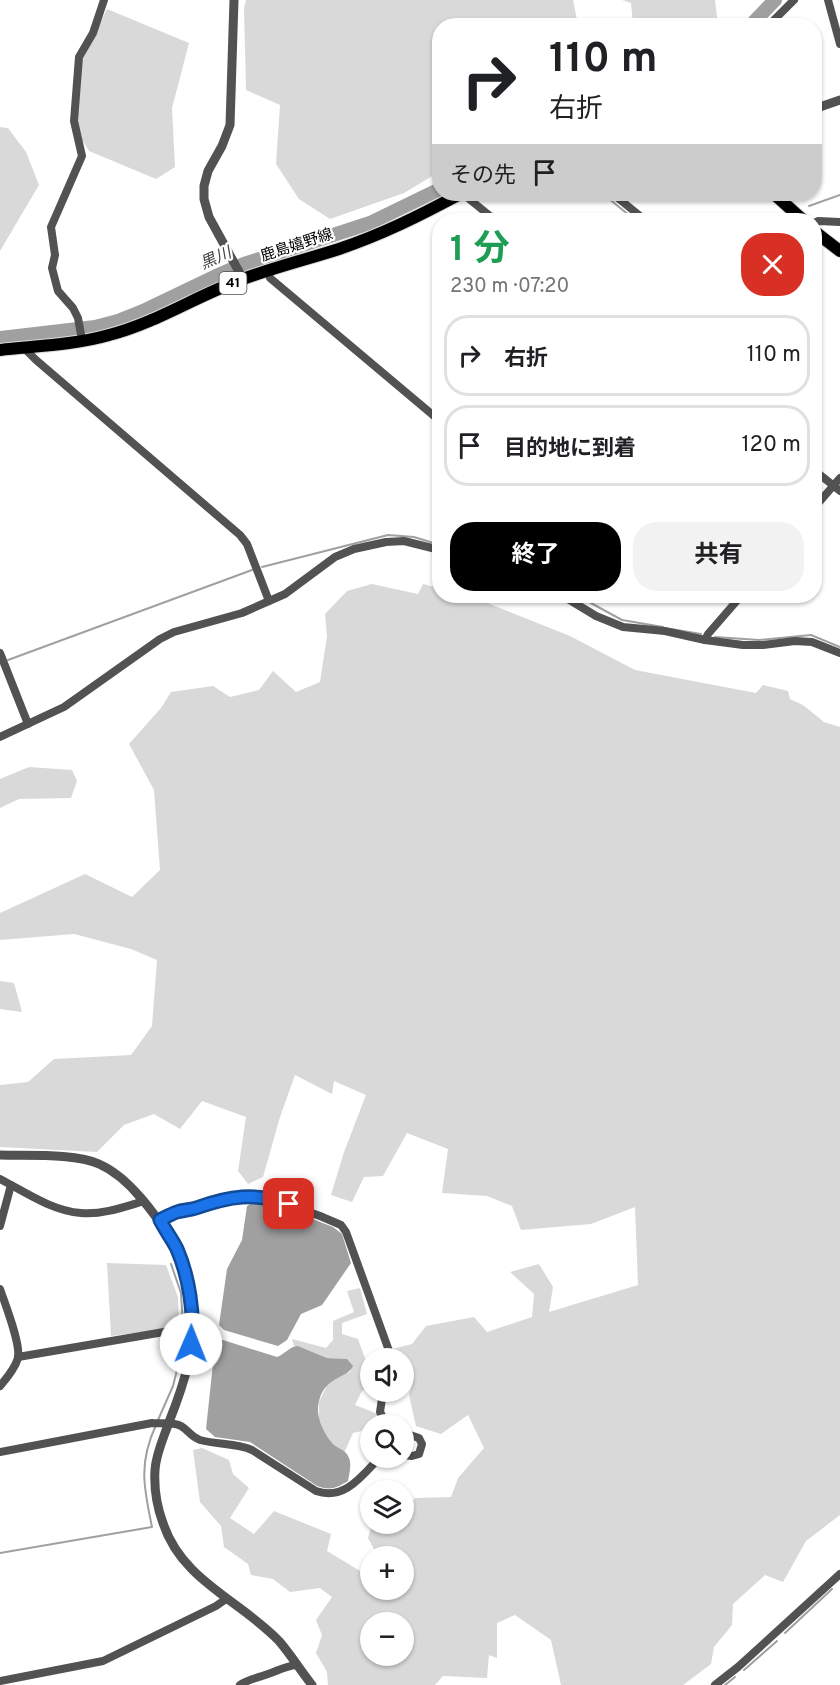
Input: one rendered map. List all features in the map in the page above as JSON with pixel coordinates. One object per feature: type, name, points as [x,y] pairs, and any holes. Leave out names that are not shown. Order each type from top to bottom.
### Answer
[{"type":"main road","name":"鹿島嬉野線","points":[[0,351],[109,335],[243,279],[376,236],[448,201]]},
{"type":"main road","points":[[781,201],[793,213]]},
{"type":"main road","points":[[822,237],[840,251]]},
{"type":"street","points":[[82,340],[78,318],[73,308],[58,291],[52,268],[55,255],[51,227],[82,156],[74,121],[79,57],[93,33],[104,0]]},
{"type":"street","points":[[234,0],[230,124],[222,146],[208,171],[204,186],[204,199],[209,217],[243,279]]},
{"type":"street","points":[[776,18],[794,0]]},
{"type":"street","points":[[828,0],[840,44]]},
{"type":"street","points":[[822,107],[840,100]]},
{"type":"street","points":[[470,201],[486,213]]},
{"type":"street","points":[[622,201],[637,213]]},
{"type":"street","points":[[822,221],[840,222]]},
{"type":"street","points":[[268,272],[270,278],[432,414]]},
{"type":"street","points":[[24,348],[240,535],[247,544],[269,601]]},
{"type":"street","points":[[822,477],[837,489]]},
{"type":"street","points":[[822,501],[837,489],[840,478]]},
{"type":"street","points":[[0,737],[74,700],[160,639],[174,632],[242,613],[285,594],[335,557],[354,549],[386,542],[404,541],[432,548]]},
{"type":"street","points":[[575,603],[596,616],[623,627],[743,645],[764,645],[795,640],[812,642],[840,653]]},
{"type":"street","points":[[705,640],[735,603]]},
{"type":"street","points":[[0,653],[28,724]]},
{"type":"street","points":[[0,1155],[78,1158],[99,1163],[118,1175],[160,1220],[177,1250],[189,1290],[193,1328],[189,1360],[182,1388],[160,1447],[155,1469],[156,1495],[162,1521],[175,1551],[186,1565],[279,1642],[312,1685]]},
{"type":"street","points":[[0,1179],[67,1211],[83,1214],[107,1211],[144,1201]]},
{"type":"street","points":[[0,1227],[11,1185]]},
{"type":"street","points":[[160,1220],[178,1212],[225,1198],[259,1196],[282,1202],[341,1225],[346,1232],[388,1348]]},
{"type":"street","points":[[0,1289],[17,1343],[18,1357],[0,1386]]},
{"type":"street","points":[[18,1357],[193,1328]]},
{"type":"street","points":[[0,1452],[152,1423],[181,1426],[189,1435],[199,1440],[243,1446],[316,1491],[325,1494],[334,1493],[354,1484],[369,1468]]},
{"type":"street","points":[[414,1436],[419,1438],[422,1444],[419,1454],[414,1455]]},
{"type":"street","points":[[715,1685],[747,1660],[840,1574]]},
{"type":"street","points":[[0,1681],[103,1661],[226,1599]]},
{"type":"street","points":[[240,1685],[287,1666],[296,1665]]},
{"type":"shaded area","points":[[246,0],[573,0],[577,18],[432,18],[432,176],[404,193],[330,219],[299,199],[276,164],[280,105],[246,90],[244,8]]},
{"type":"shaded area","points":[[622,0],[715,0],[717,18],[632,18],[631,3]]},
{"type":"shaded area","points":[[107,9],[189,43],[172,108],[175,167],[156,179],[89,151],[82,140],[77,120],[82,60]]},
{"type":"shaded area","points":[[0,127],[8,128],[26,152],[39,185],[0,251]]},
{"type":"shaded area","points":[[372,584],[418,594],[423,584],[432,586],[432,603],[488,603],[570,636],[635,670],[756,693],[763,685],[788,691],[790,699],[803,705],[824,722],[840,727],[840,1515],[806,1541],[783,1582],[765,1575],[733,1604],[732,1625],[714,1647],[711,1664],[683,1685],[561,1685],[551,1640],[515,1615],[497,1623],[497,1658],[489,1655],[487,1678],[443,1676],[435,1685],[328,1685],[327,1672],[316,1653],[322,1635],[316,1620],[332,1597],[320,1588],[290,1592],[273,1579],[251,1575],[248,1564],[224,1547],[221,1526],[200,1502],[193,1450],[202,1448],[229,1460],[233,1474],[249,1488],[230,1518],[254,1534],[274,1511],[331,1534],[327,1551],[360,1571],[360,1600],[414,1600],[414,1546],[372,1546],[368,1538],[369,1534],[414,1534],[414,1499],[451,1497],[458,1478],[484,1448],[468,1415],[441,1434],[416,1426],[411,1402],[414,1402],[414,1348],[396,1348],[412,1344],[426,1326],[474,1317],[487,1332],[532,1317],[534,1294],[510,1272],[539,1264],[553,1287],[549,1312],[638,1285],[635,1207],[591,1224],[521,1230],[512,1206],[487,1196],[442,1193],[448,1149],[407,1133],[383,1176],[364,1177],[352,1202],[331,1195],[344,1152],[366,1095],[334,1081],[332,1094],[295,1075],[263,1177],[248,1184],[238,1171],[246,1117],[202,1101],[180,1129],[154,1114],[124,1125],[97,1152],[0,1147],[0,1085],[28,1082],[54,1059],[131,1055],[152,1026],[157,960],[131,949],[74,934],[0,940],[0,913],[85,874],[132,897],[160,870],[154,790],[129,744],[161,708],[171,692],[213,686],[230,697],[259,690],[273,671],[296,692],[320,682],[327,636],[325,614],[347,591]]},
{"type":"shaded area","points":[[29,767],[72,770],[77,781],[71,798],[19,799],[0,808],[0,779]]},
{"type":"shaded area","points":[[0,981],[14,983],[22,1012],[0,1009]]},
{"type":"shaded area","points":[[253,1202],[271,1203],[333,1227],[342,1234],[351,1263],[322,1305],[301,1314],[287,1340],[278,1346],[224,1330],[219,1325],[227,1269],[242,1240],[247,1206]]},
{"type":"shaded area","points":[[107,1263],[166,1265],[178,1297],[179,1327],[111,1336]]},
{"type":"shaded area","points":[[360,1288],[367,1314],[342,1323],[342,1334],[358,1339],[361,1348],[360,1395],[355,1405],[378,1414],[360,1414],[360,1431],[353,1433],[345,1451],[334,1446],[319,1424],[319,1402],[328,1383],[351,1371],[346,1359],[327,1358],[294,1346],[292,1339],[326,1348],[333,1340],[333,1321],[354,1312],[347,1291]]},
{"type":"shaded area","points":[[223,1340],[277,1357],[292,1347],[298,1346],[327,1358],[347,1359],[353,1366],[346,1374],[326,1387],[318,1407],[319,1418],[326,1434],[333,1444],[344,1451],[349,1458],[348,1481],[333,1488],[317,1486],[250,1442],[215,1437],[206,1429],[215,1345],[218,1341]]},
{"type":"waterway","name":"黒川","points":[[758,18],[775,0]]},
{"type":"waterway","name":"黒川","points":[[0,338],[95,327],[118,321],[244,264],[370,223],[432,193]]},
{"type":"waterway","points":[[809,206],[840,195]]},
{"type":"waterway","points":[[612,201],[626,213]]},
{"type":"waterway","points":[[262,567],[388,535],[414,537],[432,543]]},
{"type":"waterway","points":[[8,660],[252,570]]},
{"type":"waterway","points":[[591,603],[622,620],[663,627]]},
{"type":"waterway","points":[[671,629],[701,634]]},
{"type":"waterway","points":[[715,637],[759,640],[811,635],[840,647]]},
{"type":"waterway","points":[[171,1264],[181,1293],[183,1325]]},
{"type":"waterway","points":[[158,1420],[173,1386],[183,1331]]},
{"type":"waterway","points":[[0,1553],[152,1527],[144,1476],[150,1439],[156,1425]]},
{"type":"waterway","points":[[785,1633],[832,1589]]},
{"type":"waterway","points":[[744,1670],[777,1641]]},
{"type":"waterway","points":[[725,1685],[735,1677]]},
{"type":"route","points":[[191,1344],[193,1328],[189,1290],[177,1250],[160,1220],[178,1212],[225,1198],[259,1196],[289,1204]]}]
